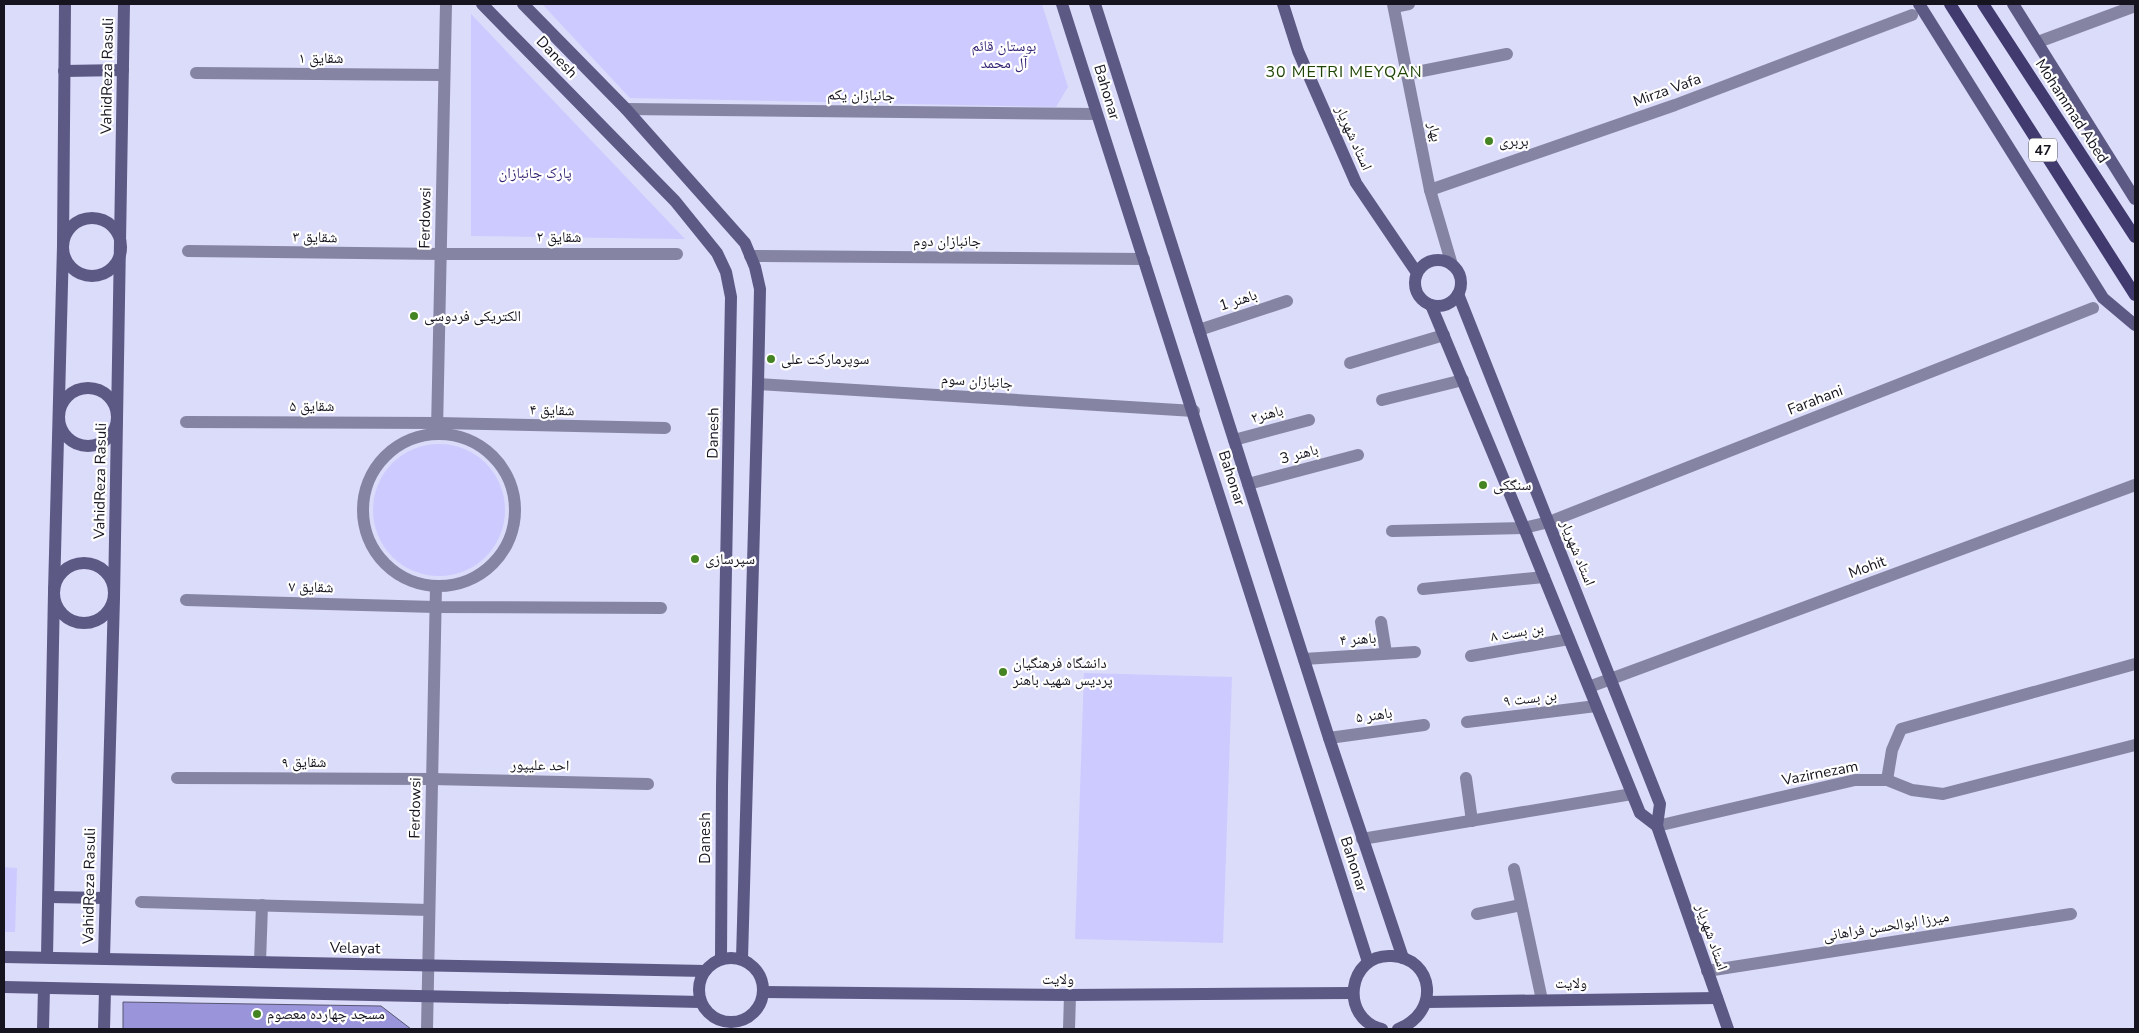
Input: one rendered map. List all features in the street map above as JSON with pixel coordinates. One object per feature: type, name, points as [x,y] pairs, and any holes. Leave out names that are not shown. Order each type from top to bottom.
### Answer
[{"type":"main road","name":"47","points":[[1950,4],[2135,295]]},
{"type":"main road","name":"Mohammad Abed","points":[[1983,4],[2135,237]]},
{"type":"street","points":[[47,958],[63,246],[65,4]]},
{"type":"street","name":"VahidReza Rasuli","points":[[104,958],[118,420],[124,4]]},
{"type":"street","name":"Ferdowsi","points":[[437,428],[446,4]]},
{"type":"street","name":"Danesh","points":[[482,4],[675,201],[717,254],[726,272],[731,297],[722,778],[721,959]]},
{"type":"street","name":"Danesh","points":[[523,4],[626,109],[745,243],[755,267],[760,289],[742,959]]},
{"type":"street","name":"Bahonar","points":[[1062,4],[1096,114],[1194,411],[1368,962]]},
{"type":"street","name":"Bahonar","points":[[1095,4],[1329,738],[1403,958]]},
{"type":"street","name":"استاد شهریار","points":[[1283,4],[1298,51],[1356,183],[1417,273]]},
{"type":"street","points":[[1394,5],[1409,4]]},
{"type":"street","points":[[1919,4],[2103,298],[2135,325]]},
{"type":"street","points":[[2013,4],[2135,199]]},
{"type":"street","name":"بهار","points":[[1394,5],[1430,190],[1452,265]]},
{"type":"street","points":[[2038,42],[2135,6]]},
{"type":"street","name":"Mirza Vafa","points":[[1430,190],[1675,105],[1912,15]]},
{"type":"street","points":[[1407,74],[1507,54]]},
{"type":"street","points":[[64,71],[123,70]]},
{"type":"street","name":"شقایق ۱","points":[[196,73],[444,75]]},
{"type":"street","name":"جانبازان یکم","points":[[626,109],[1096,114]]},
{"type":"street","points":[[85,218],[94,218],[111,225],[120,240],[121,250],[118,259],[112,267],[95,275],[76,271],[64,256],[63,246],[69,228],[85,218]]},
{"type":"street","name":"شقایق ۳","points":[[188,251],[441,254]]},
{"type":"street","name":"شقایق ۲","points":[[441,254],[677,254]]},
{"type":"street","name":"جانبازان دوم","points":[[750,256],[1144,259]]},
{"type":"street","points":[[1437,260],[1452,265],[1460,278],[1458,294],[1447,304],[1439,306],[1424,302],[1415,289],[1417,273],[1422,267],[1437,260]]},
{"type":"street","name":"استاد شهریار","points":[[1458,294],[1660,804],[1657,826],[1728,1029]]},
{"type":"street","name":"باهنر 1","points":[[1199,330],[1287,301]]},
{"type":"street","name":"استاد شهریار","points":[[1431,305],[1640,813],[1657,826]]},
{"type":"street","name":"Farahani","points":[[1392,531],[1524,528],[1549,522],[2094,308]]},
{"type":"street","points":[[1350,363],[1444,335]]},
{"type":"street","points":[[1382,400],[1462,380]]},
{"type":"street","name":"جانبازان سوم","points":[[758,384],[1194,411]]},
{"type":"street","points":[[89,388],[98,389],[113,401],[117,410],[118,420],[110,438],[102,444],[83,446],[74,443],[66,437],[61,429],[59,419],[60,410],[70,394],[79,389],[89,388]]},
{"type":"street","name":"باهنر۲","points":[[1234,440],[1309,420]]},
{"type":"street","name":"شقایق ۵","points":[[186,422],[437,428]]},
{"type":"street","points":[[437,428],[483,446],[501,463],[513,485],[516,510],[513,534],[501,556],[483,573],[460,584],[436,587],[412,582],[390,570],[374,551],[364,528],[362,504],[368,480],[382,459],[401,443],[437,428]]},
{"type":"street","name":"شقایق ۴","points":[[437,428],[665,428]]},
{"type":"street","name":"باهنر 3","points":[[1248,484],[1358,455]]},
{"type":"street","name":"Mohit","points":[[1589,688],[2135,485]]},
{"type":"street","points":[[77,563],[87,563],[97,565],[105,571],[111,579],[114,588],[114,598],[111,608],[104,616],[96,621],[76,622],[67,618],[60,611],[55,602],[54,592],[60,574],[68,567],[77,563]]},
{"type":"street","points":[[1424,588],[1544,578]]},
{"type":"street","name":"Ferdowsi","points":[[427,1029],[436,587]]},
{"type":"street","name":"شقایق ۷","points":[[186,600],[435,607],[661,608]]},
{"type":"street","points":[[1381,622],[1386,653]]},
{"type":"street","name":"بن بست ۸","points":[[1470,656],[1569,640]]},
{"type":"street","name":"باهنر ۴","points":[[1304,658],[1415,652]]},
{"type":"street","points":[[1886,780],[1892,750],[1901,729],[2135,664]]},
{"type":"street","name":"بن بست ۹","points":[[1467,722],[1596,706]]},
{"type":"street","name":"باهنر ۵","points":[[1329,738],[1424,725]]},
{"type":"street","name":"Vazirnezam","points":[[1657,826],[1855,780],[1886,780],[1912,790],[1943,794],[2135,745]]},
{"type":"street","name":"شقایق ۹","points":[[177,778],[431,779]]},
{"type":"street","points":[[1466,778],[1472,821]]},
{"type":"street","name":"احد علیپور","points":[[431,779],[648,784]]},
{"type":"street","points":[[1362,839],[1632,794]]},
{"type":"street","points":[[1514,869],[1542,1000]]},
{"type":"street","points":[[49,898],[106,898]]},
{"type":"street","points":[[141,902],[429,910]]},
{"type":"street","points":[[1477,914],[1521,904]]},
{"type":"street","points":[[260,962],[262,905]]},
{"type":"street","name":"میرزا ابوالحسن فراهانی","points":[[1707,971],[2071,914]]},
{"type":"street","points":[[1382,1029],[1366,1022],[1358,1014],[1352,993],[1357,976],[1368,962],[1385,956],[1403,958],[1412,963],[1420,970],[1428,991],[1420,1024],[1398,1029]]},
{"type":"street","name":"Velayat","points":[[4,957],[704,972]]},
{"type":"street","points":[[721,959],[742,959],[751,964],[758,972],[763,992],[761,1003],[746,1024],[731,1022],[715,1024],[701,1002],[699,992],[700,981],[704,972],[721,959]]},
{"type":"street","points":[[4,987],[701,1002]]},
{"type":"street","points":[[43,1029],[44,988]]},
{"type":"street","points":[[104,1029],[105,990]]},
{"type":"street","name":"ولایت","points":[[763,992],[1070,996],[1352,993]]},
{"type":"street","points":[[1069,1029],[1070,996]]},
{"type":"street","name":"ولایت","points":[[1426,1002],[1717,998]]},
{"type":"green space","name":"بوستان قائم آل محمد","points":[[542,4],[1042,4],[1068,87],[1056,107],[630,98]]},
{"type":"green space","name":"پارک جانبازان","points":[[471,14],[685,239],[471,236]]},
{"type":"green space","points":[[439,444],[464,449],[475,455],[485,464],[494,474],[500,485],[505,510],[500,535],[494,546],[485,556],[475,565],[464,571],[439,576],[414,571],[403,565],[393,556],[384,546],[378,535],[373,510],[378,485],[384,474],[393,464],[403,455],[414,449]]},
{"type":"green space","points":[[1084,673],[1232,677],[1223,943],[1075,939]]},
{"type":"green space","points":[[4,867],[17,868],[15,932],[4,932]]},
{"type":"building","name":"مسجد چهارده معصوم","points":[[123,1002],[381,1006],[411,1029],[123,1029]]},
{"type":"place","name":"بربری","points":[[1489,141]]},
{"type":"place","name":"الکتریکی فردوسی","points":[[414,316]]},
{"type":"place","name":"سوپرمارکت علی","points":[[771,359]]},
{"type":"place","name":"سنگکی","points":[[1483,485]]},
{"type":"place","name":"سپرسازی","points":[[695,559]]},
{"type":"place","name":"دانشگاه فرهنگیان پردیس شهید باهنر","points":[[1003,672]]},
{"type":"place","name":"مسجد چهارده معصوم","points":[[257,1014]]},
{"type":"district","name":"30 METRI MEYQAN","points":[[1344,71]]}]
